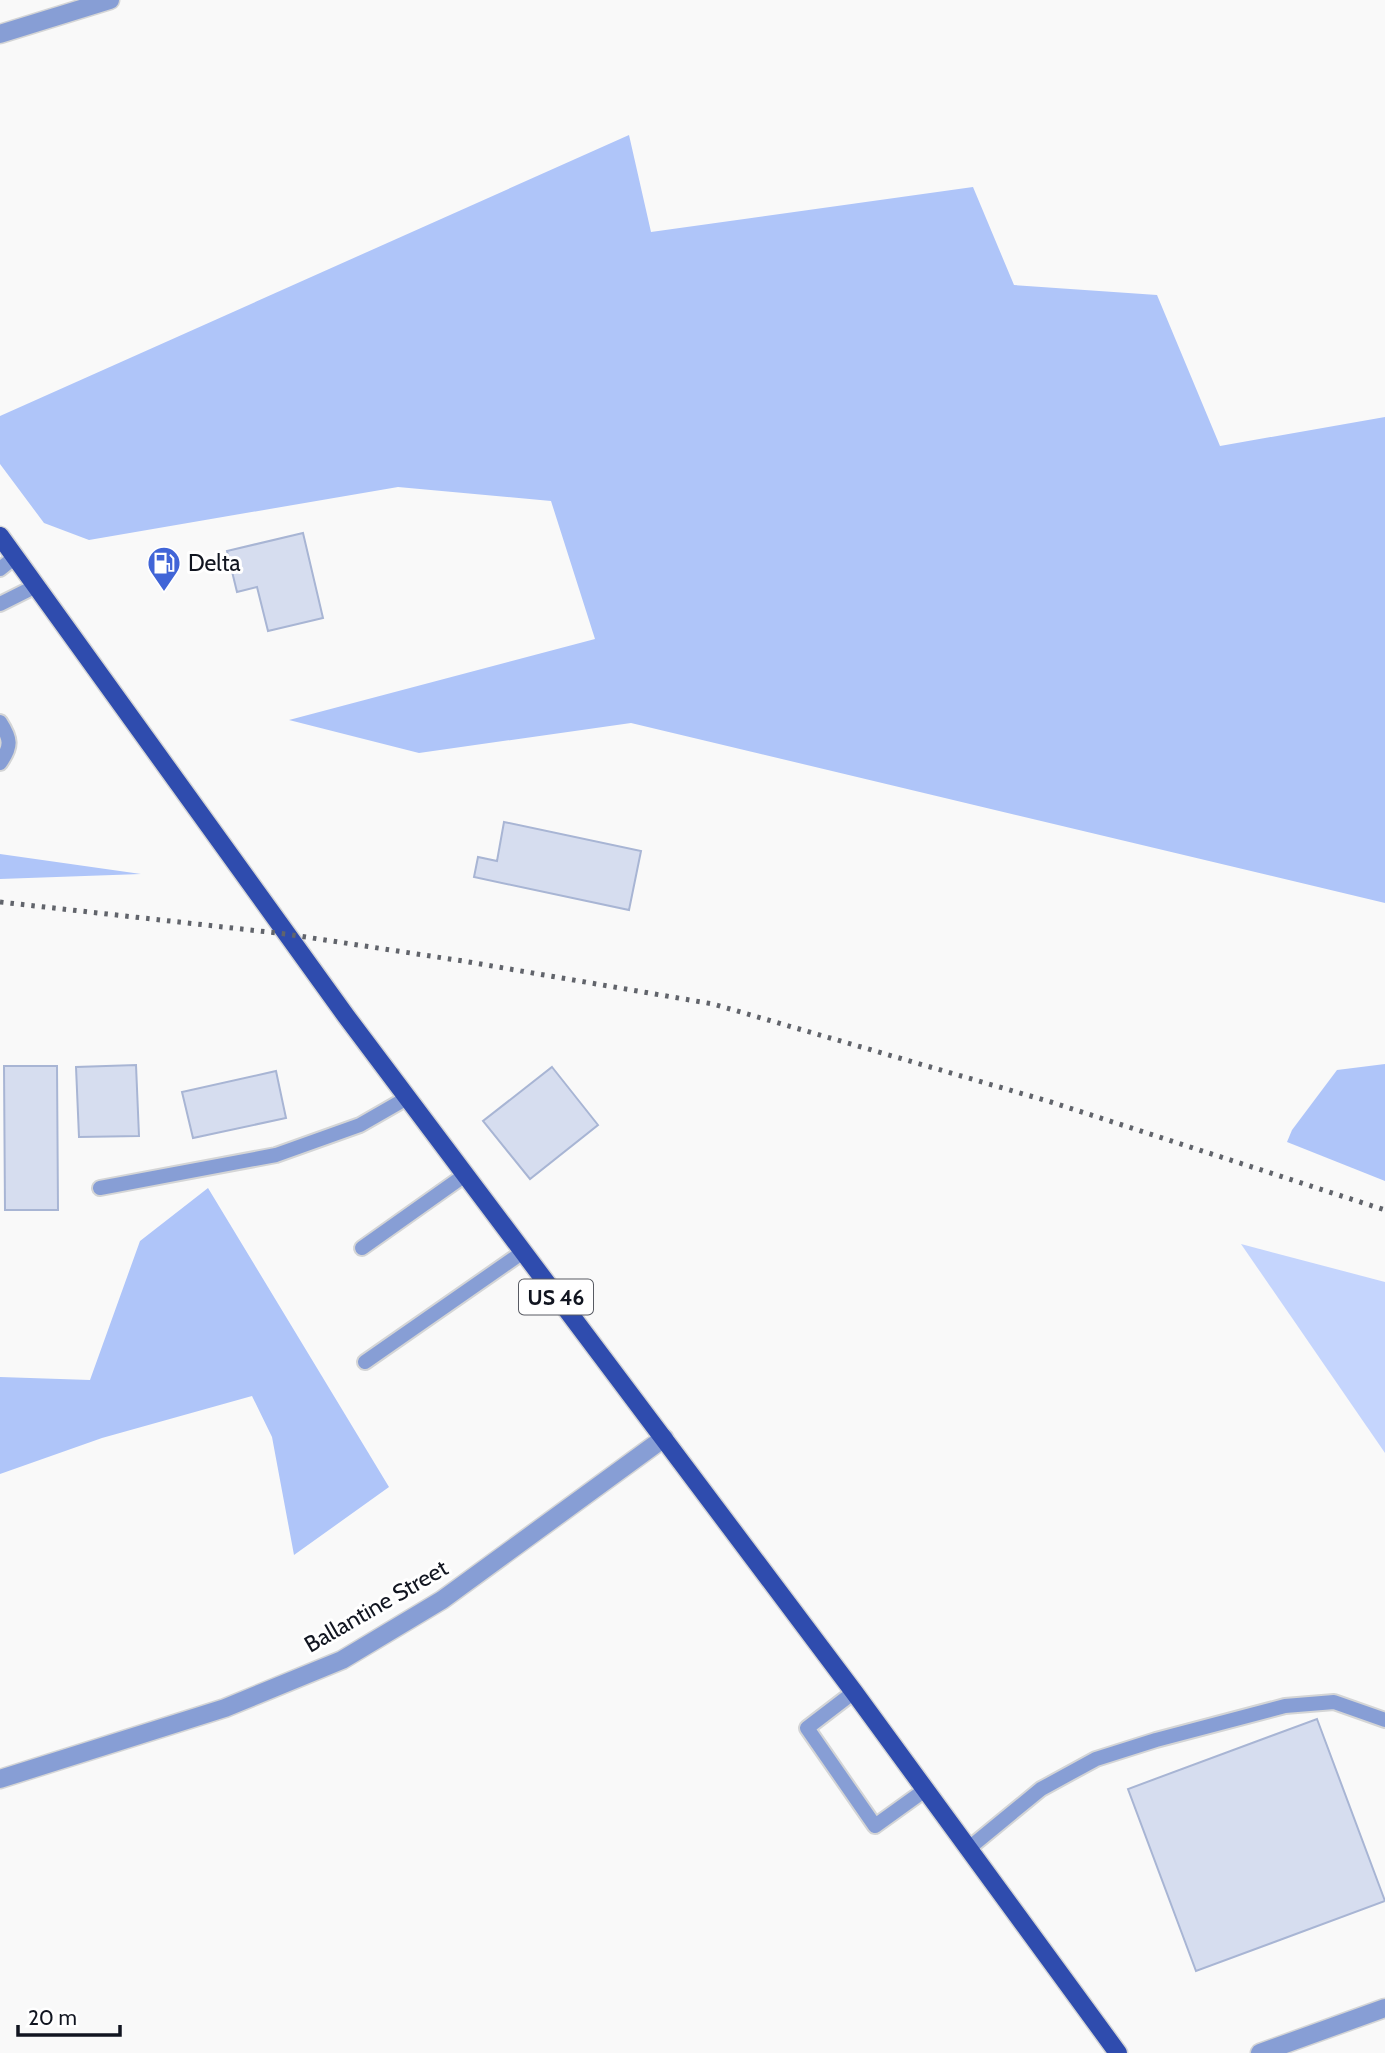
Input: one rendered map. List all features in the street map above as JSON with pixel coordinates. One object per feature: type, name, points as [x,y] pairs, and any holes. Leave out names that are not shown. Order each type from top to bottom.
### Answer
[{"type":"main road","name":"US 46","points":[[0,536],[286,934],[854,1692],[1118,2053]]},
{"type":"street","points":[[0,34],[110,0]]},
{"type":"street","name":"Ballantine Street","points":[[0,1779],[225,1708],[342,1660],[442,1600],[664,1438]]},
{"type":"street","points":[[1260,2053],[1385,2008]]},
{"type":"lane","points":[[0,569],[15,557]]},
{"type":"lane","points":[[0,604],[36,586]]},
{"type":"lane","points":[[0,722],[9,736],[10,744],[0,762]]},
{"type":"lane","points":[[100,1188],[276,1155],[360,1125],[407,1098]]},
{"type":"lane","points":[[362,1248],[465,1175]]},
{"type":"lane","points":[[365,1362],[523,1252]]},
{"type":"lane","points":[[854,1692],[807,1728],[875,1826],[925,1790]]},
{"type":"lane","points":[[968,1849],[1041,1789],[1096,1759],[1156,1740],[1285,1706],[1334,1702],[1385,1720]]},
{"type":"shaded area","points":[[629,135],[651,232],[973,187],[1014,285],[1157,295],[1220,446],[1385,417],[1385,903],[631,723],[419,753],[289,720],[595,639],[551,501],[398,487],[89,540],[44,523],[0,464],[0,416]]},
{"type":"shaded area","points":[[0,854],[141,874],[0,879]]},
{"type":"shaded area","points":[[1385,1064],[1385,1181],[1287,1142],[1292,1130],[1337,1070]]},
{"type":"shaded area","points":[[208,1188],[389,1487],[294,1555],[272,1437],[252,1396],[102,1438],[0,1474],[0,1377],[90,1380],[140,1241]]},
{"type":"shaded area","points":[[1241,1244],[1385,1282],[1385,1453]]},
{"type":"building","points":[[303,533],[323,618],[268,631],[257,587],[237,592],[227,551]]},
{"type":"building","points":[[504,822],[641,851],[629,910],[474,877],[478,857],[497,861]]},
{"type":"building","points":[[136,1065],[139,1136],[79,1137],[76,1067]]},
{"type":"building","points":[[4,1066],[57,1066],[58,1210],[5,1210]]},
{"type":"building","points":[[552,1067],[598,1125],[530,1179],[483,1121]]},
{"type":"building","points":[[276,1071],[286,1118],[193,1138],[182,1092]]},
{"type":"building","points":[[1317,1719],[1385,1901],[1196,1971],[1128,1789]]},
{"type":"railway","points":[[0,902],[286,934],[713,1004],[1051,1102],[1385,1210]]},
{"type":"place","name":"Delta","points":[[164,593]]}]
